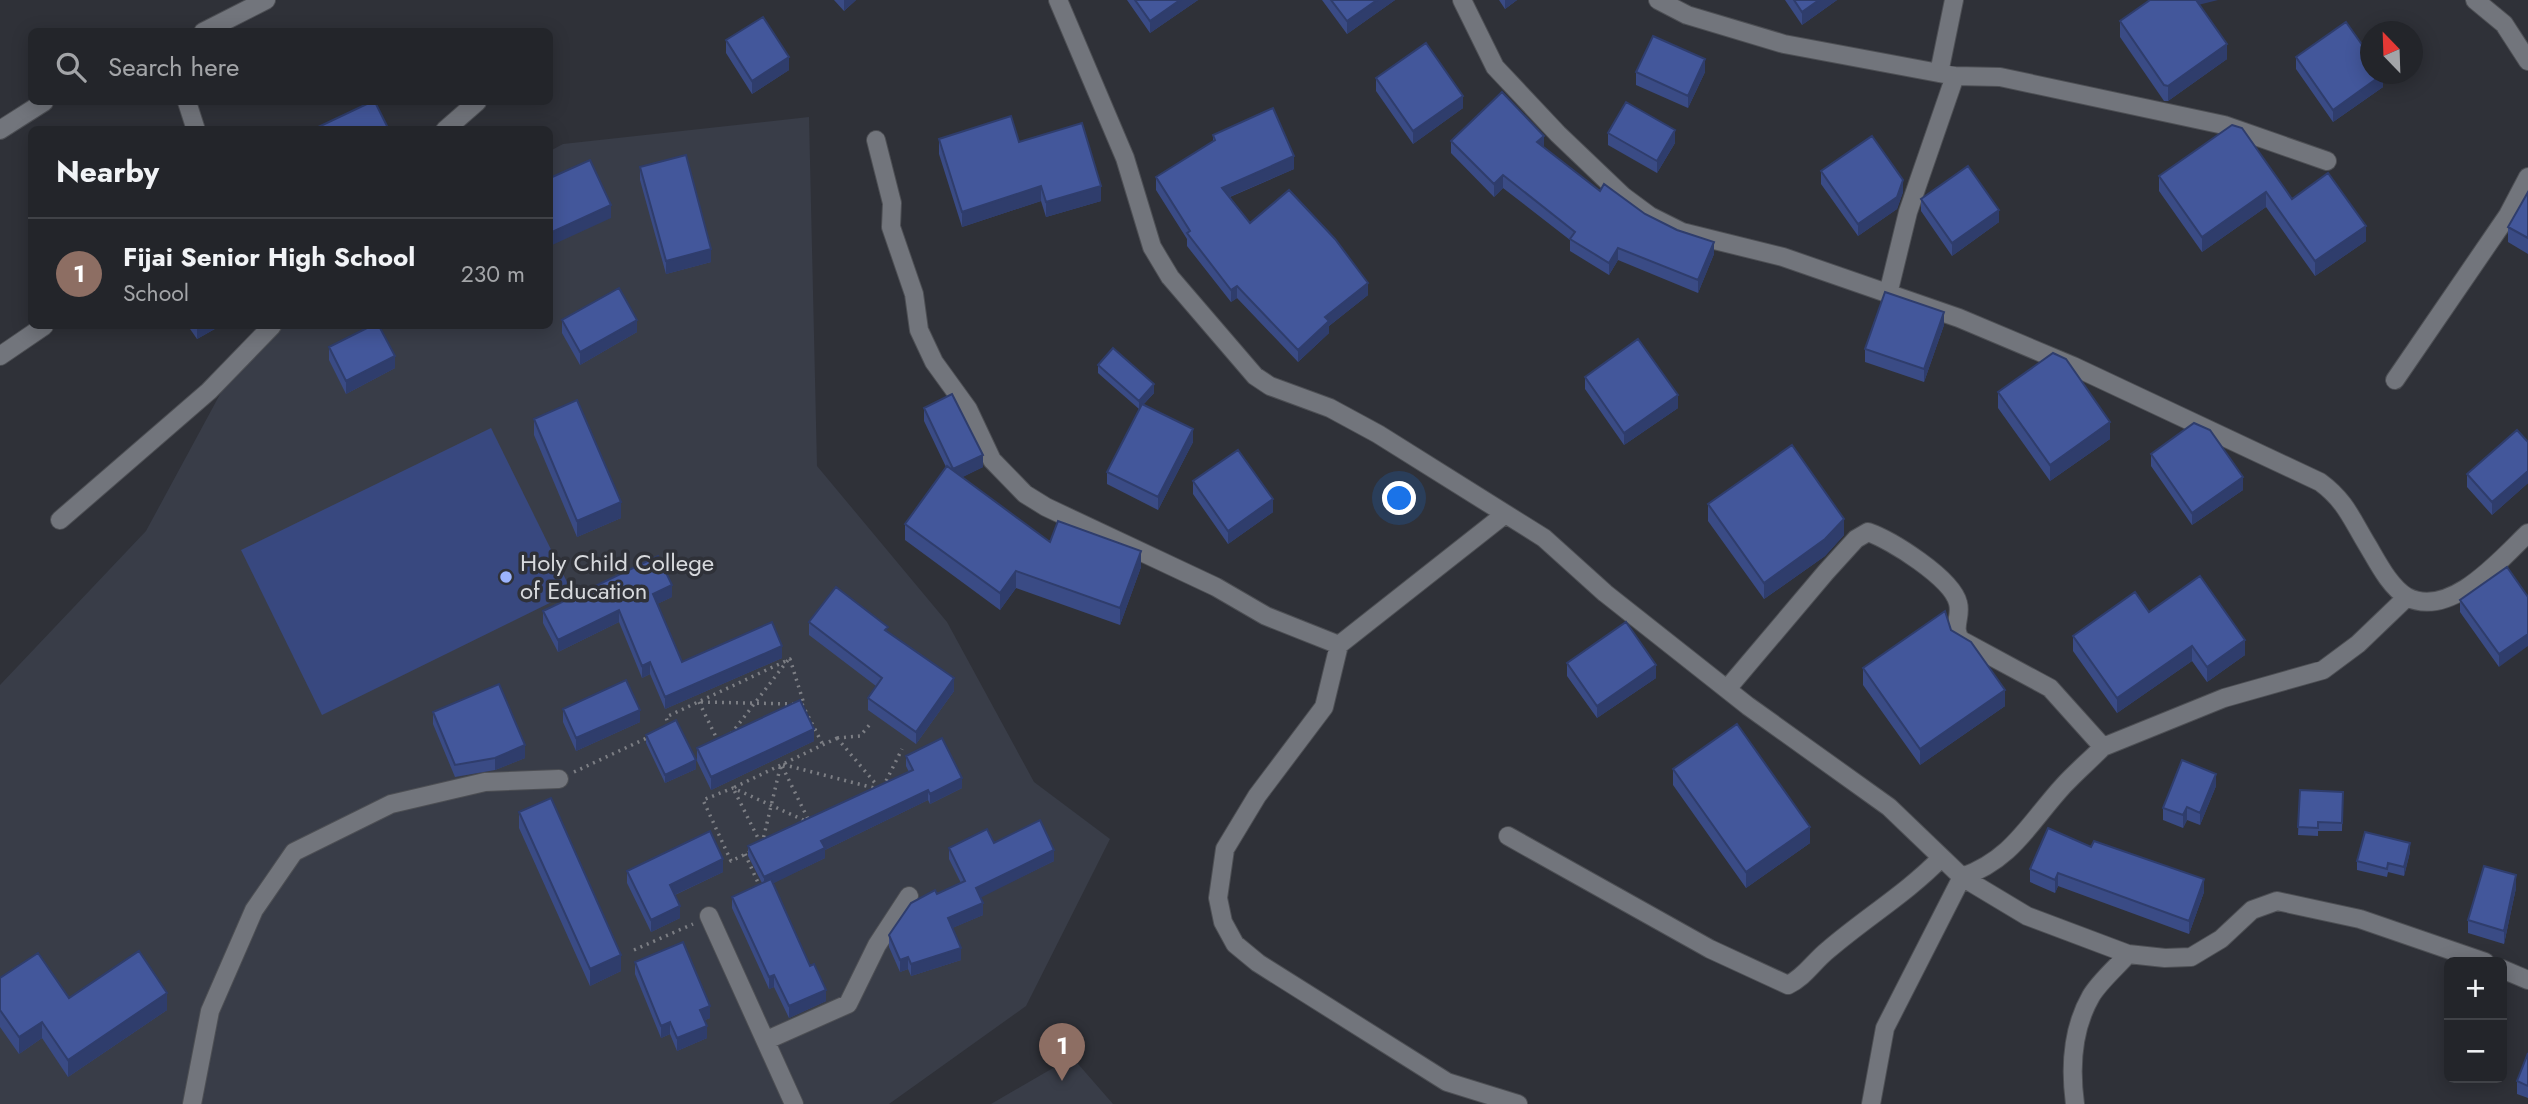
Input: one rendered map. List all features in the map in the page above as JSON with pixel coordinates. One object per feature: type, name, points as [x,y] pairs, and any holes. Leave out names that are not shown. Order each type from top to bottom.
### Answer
[{"type":"street","points":[[211,28],[266,0]]},
{"type":"street","points":[[1058,0],[1125,158],[1152,247],[1170,277],[1243,363],[1270,386],[1330,408],[1387,439],[1559,549],[1605,593],[1727,689],[1873,794],[1962,877],[2027,916],[2128,954],[2165,958],[2191,957],[2221,939],[2252,910],[2277,901],[2360,919],[2470,957]]},
{"type":"street","points":[[1462,0],[1474,28],[1502,75],[1623,196],[1650,216],[1682,232],[1783,257],[1959,318],[2073,366],[2320,482],[2340,497],[2392,584],[2407,597],[2430,604],[2454,596],[2493,567],[2528,533]]},
{"type":"street","points":[[1658,0],[1686,15],[1784,44],[1947,74],[2000,77],[2224,125],[2327,161]]},
{"type":"street","points":[[1888,295],[1947,74],[1954,0]]},
{"type":"street","points":[[2475,0],[2504,24],[2528,61]]},
{"type":"street","points":[[0,130],[39,105]]},
{"type":"street","points":[[188,105],[195,126]]},
{"type":"street","points":[[450,126],[474,105]]},
{"type":"street","points":[[876,140],[892,203],[891,227],[915,294],[919,330],[934,362],[965,403],[992,460],[1007,478],[1024,494],[1092,530],[1216,587],[1266,615],[1339,645]]},
{"type":"street","points":[[2395,380],[2508,215],[2528,177]]},
{"type":"street","points":[[0,356],[40,329]]},
{"type":"street","points":[[60,520],[209,391],[269,329]]},
{"type":"street","points":[[1504,515],[1339,645],[1324,707],[1257,796],[1225,849],[1219,898],[1223,922],[1235,944],[1258,963],[1447,1082],[1518,1104]]},
{"type":"street","points":[[1727,689],[1826,572],[1856,539],[1868,532],[1935,573],[1947,585],[1958,603],[1955,629],[1961,640],[2050,688],[2103,747]]},
{"type":"street","points":[[1871,1104],[1885,1028],[1962,877],[1985,869],[2008,851],[2063,786],[2103,747],[2224,698],[2323,670],[2358,644],[2407,597]]},
{"type":"street","points":[[192,1104],[210,1011],[254,910],[294,852],[391,804],[485,782],[559,779]]},
{"type":"street","points":[[1508,836],[1710,949],[1788,985],[1807,974],[1830,948],[1923,877],[1941,858]]},
{"type":"street","points":[[767,1040],[848,1004],[877,946],[909,896]]},
{"type":"street","points":[[709,916],[794,1104]]},
{"type":"street","points":[[2075,1104],[2073,1052],[2082,1017],[2092,995],[2128,954]]},
{"type":"street","points":[[2507,971],[2528,980]]},
{"type":"path","points":[[699,702],[721,748],[790,659]]},
{"type":"path","points":[[660,732],[670,727],[666,718],[790,659]]},
{"type":"path","points":[[790,659],[804,704],[823,745]]},
{"type":"path","points":[[699,702],[804,704]]},
{"type":"path","points":[[792,710],[804,704]]},
{"type":"path","points":[[872,722],[860,736],[837,737],[703,800],[731,861],[881,790],[902,749]]},
{"type":"path","points":[[559,779],[651,736]]},
{"type":"path","points":[[837,737],[881,790]]},
{"type":"path","points":[[781,764],[881,790]]},
{"type":"path","points":[[761,846],[781,764]]},
{"type":"path","points":[[781,764],[810,823]]},
{"type":"path","points":[[733,788],[810,823]]},
{"type":"path","points":[[733,788],[761,846]]},
{"type":"shaded area","name":"Holy Child College of Education","points":[[809,117],[817,466],[947,622],[1034,782],[1110,839],[1026,1006],[889,1104],[0,1104],[0,685],[146,531],[238,361],[276,329],[553,329],[553,149],[563,144]]},
{"type":"shaded area","points":[[491,428],[572,592],[322,715],[241,550]]},
{"type":"shaded area","points":[[1072,1057],[1113,1104],[991,1104]]},
{"type":"building","points":[[1135,0],[1180,0],[1150,21]]},
{"type":"building","points":[[1331,0],[1377,0],[1347,21]]},
{"type":"building","points":[[1794,0],[1819,0],[1802,12]]},
{"type":"building","points":[[2150,0],[2196,0],[2227,44],[2168,86],[2164,85],[2120,21]]},
{"type":"building","points":[[763,17],[789,57],[752,81],[726,40]]},
{"type":"building","points":[[2346,22],[2360,42],[2360,84],[2369,84],[2333,110],[2296,57]]},
{"type":"building","points":[[1653,36],[1705,59],[1688,96],[1636,72]]},
{"type":"building","points":[[1426,43],[1463,96],[1413,131],[1376,78]]},
{"type":"building","points":[[1502,92],[1544,136],[1537,142],[1600,191],[1604,184],[1645,214],[1677,230],[1714,242],[1698,280],[1618,248],[1609,263],[1570,239],[1575,232],[1503,175],[1494,184],[1451,141]]},
{"type":"building","points":[[1626,102],[1675,130],[1657,161],[1608,133]]},
{"type":"building","points":[[365,105],[376,105],[387,126],[320,126]]},
{"type":"building","points":[[1273,108],[1294,156],[1222,188],[1250,223],[1289,190],[1335,239],[1368,283],[1325,317],[1329,321],[1298,350],[1237,286],[1231,290],[1187,233],[1190,231],[1156,177],[1215,140],[1213,135]]},
{"type":"building","points":[[1011,116],[1019,142],[1082,123],[1101,186],[1046,202],[1041,186],[962,212],[939,139]]},
{"type":"building","points":[[2232,125],[2242,128],[2292,199],[2328,173],[2366,226],[2315,261],[2266,192],[2202,237],[2159,176]]},
{"type":"building","points":[[1872,136],[1903,180],[1897,197],[1858,224],[1821,171]]},
{"type":"building","points":[[686,155],[711,249],[666,261],[640,167]]},
{"type":"building","points":[[590,160],[611,205],[553,232],[553,177]]},
{"type":"building","points":[[1968,166],[1999,210],[1952,243],[1921,199]]},
{"type":"building","points":[[2528,192],[2528,238],[2508,227]]},
{"type":"building","points":[[619,288],[637,320],[580,352],[562,320]]},
{"type":"building","points":[[1885,292],[1944,312],[1924,369],[1865,349]]},
{"type":"building","points":[[365,329],[381,329],[395,356],[346,381],[329,347]]},
{"type":"building","points":[[1638,339],[1678,395],[1624,433],[1585,377]]},
{"type":"building","points":[[1113,348],[1154,384],[1139,401],[1098,365]]},
{"type":"building","points":[[2053,353],[2066,359],[2110,422],[2050,465],[1998,392]]},
{"type":"building","points":[[952,394],[983,455],[953,469],[924,408]]},
{"type":"building","points":[[577,400],[621,502],[577,521],[534,419]]},
{"type":"building","points":[[1142,404],[1193,429],[1158,497],[1107,472]]},
{"type":"building","points":[[2194,423],[2210,430],[2243,477],[2192,513],[2151,454]]},
{"type":"building","points":[[2517,430],[2528,442],[2528,471],[2492,502],[2467,474]]},
{"type":"building","points":[[1792,445],[1844,519],[1825,539],[1764,583],[1708,504]]},
{"type":"building","points":[[1238,450],[1273,499],[1228,531],[1193,481]]},
{"type":"building","points":[[947,466],[1050,542],[1058,521],[1141,551],[1120,608],[1016,571],[1000,593],[905,524]]},
{"type":"building","points":[[658,556],[672,585],[653,594],[682,662],[772,622],[782,646],[665,697],[650,662],[642,666],[619,610],[558,640],[543,611]]},
{"type":"building","points":[[2507,567],[2528,597],[2528,634],[2499,654],[2460,600]]},
{"type":"building","points":[[2200,576],[2245,640],[2207,667],[2192,646],[2117,698],[2073,636],[2135,592],[2149,612]]},
{"type":"building","points":[[836,587],[888,627],[885,630],[954,678],[916,732],[868,698],[882,678],[809,622]]},
{"type":"building","points":[[1945,611],[1951,630],[1971,642],[2005,690],[1920,749],[1863,668]]},
{"type":"building","points":[[1626,622],[1656,665],[1597,706],[1567,663]]},
{"type":"building","points":[[626,680],[640,710],[576,738],[563,709]]},
{"type":"building","points":[[499,684],[525,745],[495,758],[455,765],[433,712]]},
{"type":"building","points":[[800,700],[814,729],[711,777],[697,748]]},
{"type":"building","points":[[676,720],[696,760],[665,775],[646,735]]},
{"type":"building","points":[[1737,724],[1810,827],[1746,872],[1673,769]]},
{"type":"building","points":[[942,738],[962,778],[930,794],[928,790],[821,841],[825,848],[764,877],[748,846],[913,770],[906,756]]},
{"type":"building","points":[[2182,760],[2216,774],[2200,813],[2187,807],[2183,815],[2163,808]]},
{"type":"building","points":[[2300,790],[2343,792],[2342,823],[2318,822],[2318,828],[2298,827]]},
{"type":"building","points":[[551,798],[621,955],[590,969],[519,812]]},
{"type":"building","points":[[1040,820],[1054,850],[976,888],[983,903],[948,918],[961,948],[911,964],[908,957],[900,960],[889,935],[911,903],[935,890],[937,894],[965,881],[949,848],[987,829],[994,843]]},
{"type":"building","points":[[2048,828],[2091,847],[2094,841],[2204,879],[2189,921],[2058,873],[2055,880],[2030,869]]},
{"type":"building","points":[[710,831],[723,859],[670,885],[680,906],[651,920],[627,871]]},
{"type":"building","points":[[2365,832],[2410,843],[2404,867],[2388,863],[2387,869],[2357,861]]},
{"type":"building","points":[[2484,866],[2516,875],[2504,931],[2468,920]]},
{"type":"building","points":[[771,879],[810,966],[814,964],[826,990],[789,1006],[774,975],[769,977],[732,897]]},
{"type":"building","points":[[683,942],[710,1006],[700,1010],[707,1026],[677,1038],[670,1022],[661,1026],[635,962]]},
{"type":"building","points":[[139,951],[167,993],[68,1060],[42,1022],[19,1037],[0,1010],[0,978],[38,953],[69,998]]},
{"type":"building","points":[[2528,1053],[2528,1086],[2517,1081]]},
{"type":"place","name":"Holy Child College of Education","points":[[506,577]]},
{"type":"place","name":"Fijai Senior High School","points":[[1062,1081]]}]
